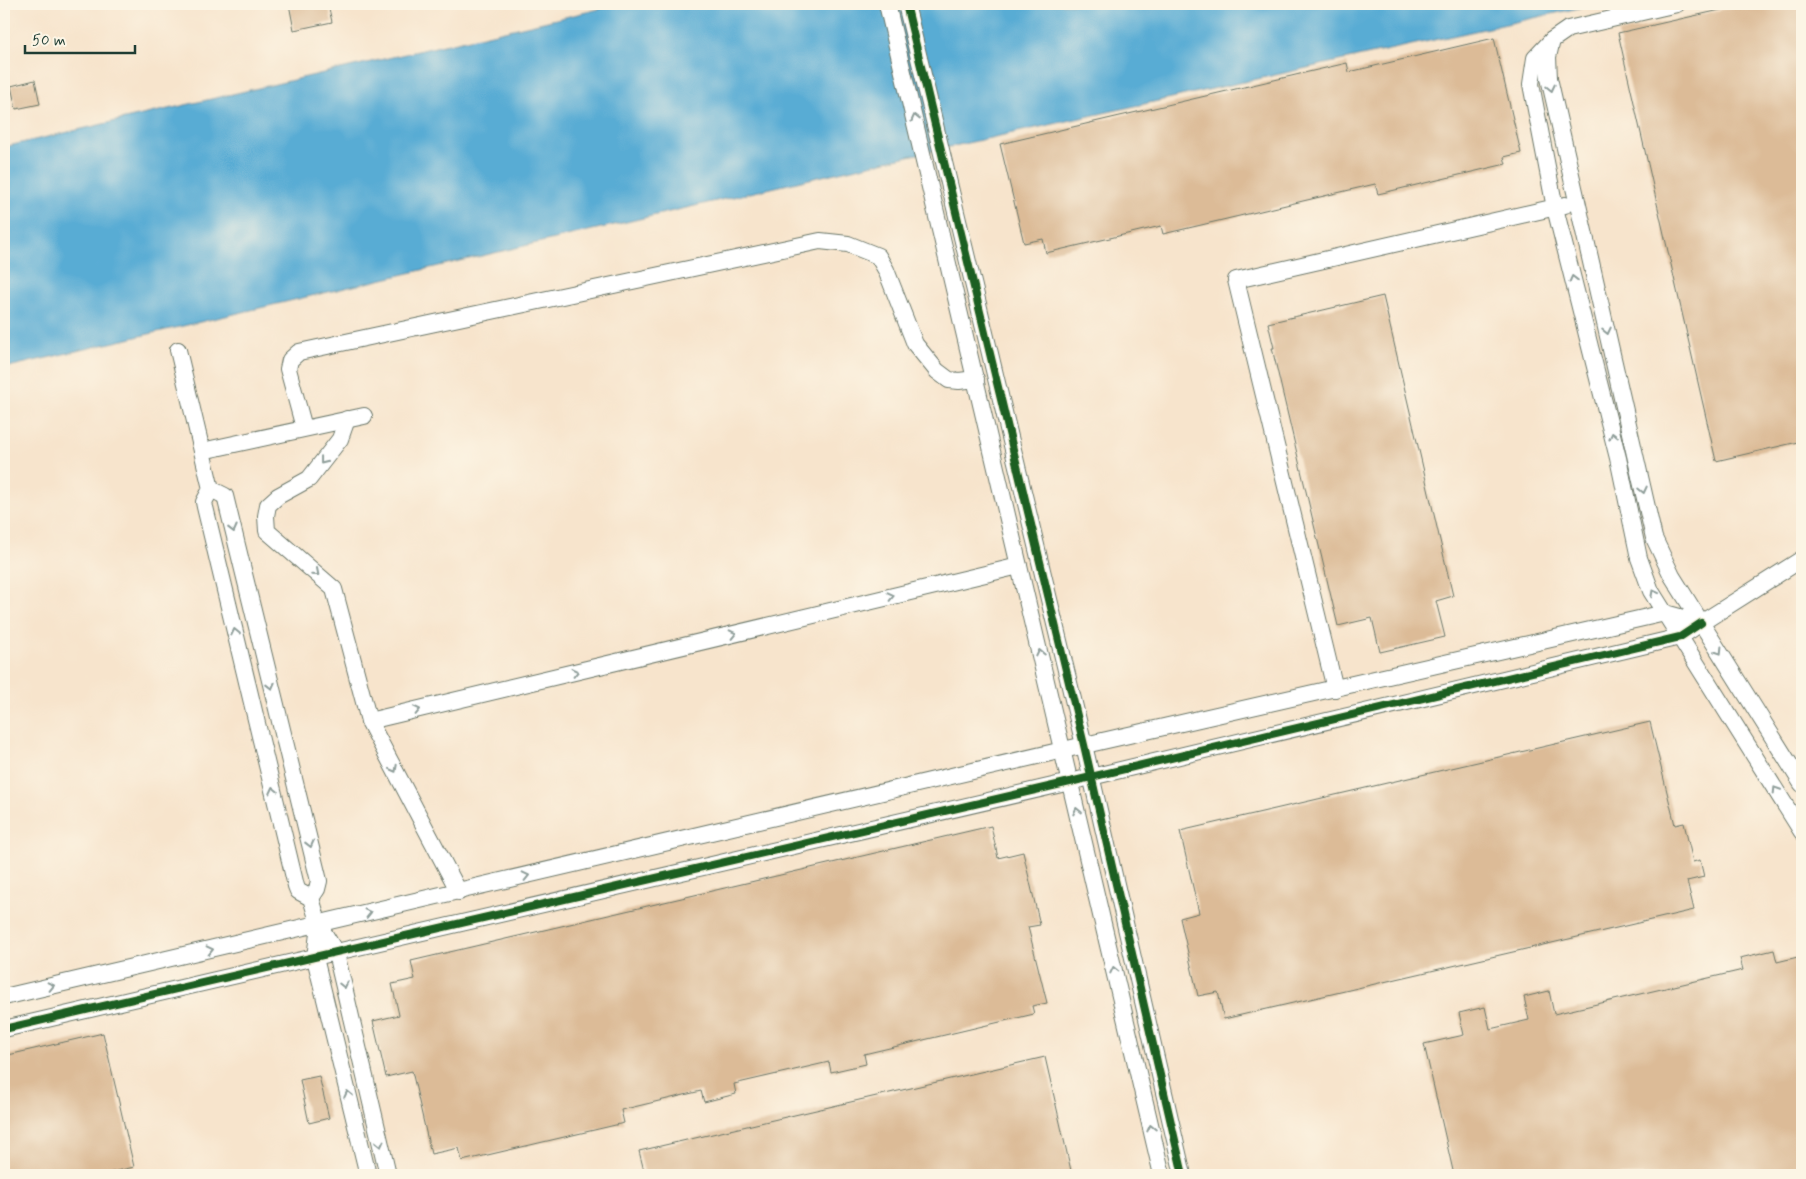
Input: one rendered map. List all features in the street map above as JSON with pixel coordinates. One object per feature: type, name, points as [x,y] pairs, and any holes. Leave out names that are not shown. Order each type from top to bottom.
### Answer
[{"type":"street","points":[[887,4],[1162,1175]]},
{"type":"street","points":[[906,4],[1084,745],[1183,1175]]},
{"type":"street","points":[[1677,4],[1568,29],[1552,40],[1535,58],[1532,84],[1555,208],[1618,458],[1639,558],[1651,590],[1802,832]]},
{"type":"street","points":[[1552,40],[1548,57],[1549,78],[1654,538],[1672,576],[1700,623],[1802,784]]},
{"type":"street","points":[[1335,689],[1236,280],[1577,203]]},
{"type":"street","points":[[304,428],[288,369],[290,360],[299,352],[820,241],[848,244],[878,256],[886,270],[915,344],[937,371],[949,380],[976,379]]},
{"type":"street","points":[[178,350],[211,489],[204,502],[296,886],[298,891],[311,898],[319,925],[336,953],[388,1175]]},
{"type":"street","points":[[202,451],[364,416]]},
{"type":"street","points":[[347,419],[340,439],[309,479],[278,496],[268,505],[266,516],[267,531],[334,589],[369,721],[459,892]]},
{"type":"street","points":[[211,489],[225,496],[319,881],[317,889],[311,898]]},
{"type":"street","points":[[4,1030],[1070,782],[1680,637],[1802,559]]},
{"type":"street","points":[[369,721],[1019,566]]},
{"type":"street","points":[[4,997],[1084,745],[1665,613],[1700,623]]},
{"type":"street","points":[[319,925],[315,958],[368,1175]]},
{"type":"water","points":[[621,4],[1597,4],[895,159],[4,368],[4,147]]},
{"type":"building","points":[[289,4],[328,4],[332,22],[294,30]]},
{"type":"building","points":[[1747,4],[1802,4],[1802,441],[1716,461],[1618,33]]},
{"type":"building","points":[[1494,38],[1521,153],[1504,157],[1506,164],[1378,194],[1375,184],[1163,234],[1161,226],[1046,253],[1043,239],[1024,243],[1000,144],[1347,63],[1349,72]]},
{"type":"building","points":[[35,80],[40,104],[16,109],[11,86]]},
{"type":"building","points":[[1383,296],[1453,596],[1436,601],[1445,637],[1380,652],[1372,618],[1338,626],[1272,348],[1274,348],[1268,323]]},
{"type":"building","points":[[1650,722],[1675,825],[1684,823],[1693,862],[1700,860],[1704,877],[1687,881],[1694,910],[1224,1019],[1218,992],[1198,996],[1180,918],[1199,913],[1180,831]]},
{"type":"building","points":[[991,826],[998,858],[1023,852],[1040,925],[1028,927],[1047,1003],[1032,1006],[1034,1014],[864,1054],[866,1064],[831,1072],[829,1062],[734,1084],[736,1094],[704,1102],[701,1091],[621,1110],[624,1123],[462,1161],[459,1148],[431,1154],[412,1071],[386,1077],[373,1021],[399,1015],[392,984],[415,979],[411,961]]},
{"type":"building","points":[[1774,950],[1777,962],[1802,956],[1802,1171],[1784,1175],[1454,1175],[1424,1044],[1464,1035],[1459,1013],[1485,1007],[1490,1029],[1529,1020],[1524,997],[1549,991],[1554,1014],[1743,970],[1740,958]]},
{"type":"building","points":[[103,1033],[134,1167],[100,1175],[4,1175],[4,1056]]},
{"type":"building","points":[[1045,1057],[1072,1175],[645,1175],[639,1151]]},
{"type":"building","points":[[319,1076],[329,1118],[309,1123],[300,1080]]},
{"type":"cycle path","points":[[906,4],[1084,745],[1183,1175]]},
{"type":"cycle path","points":[[4,1029],[1070,782],[1680,637],[1701,623]]}]
